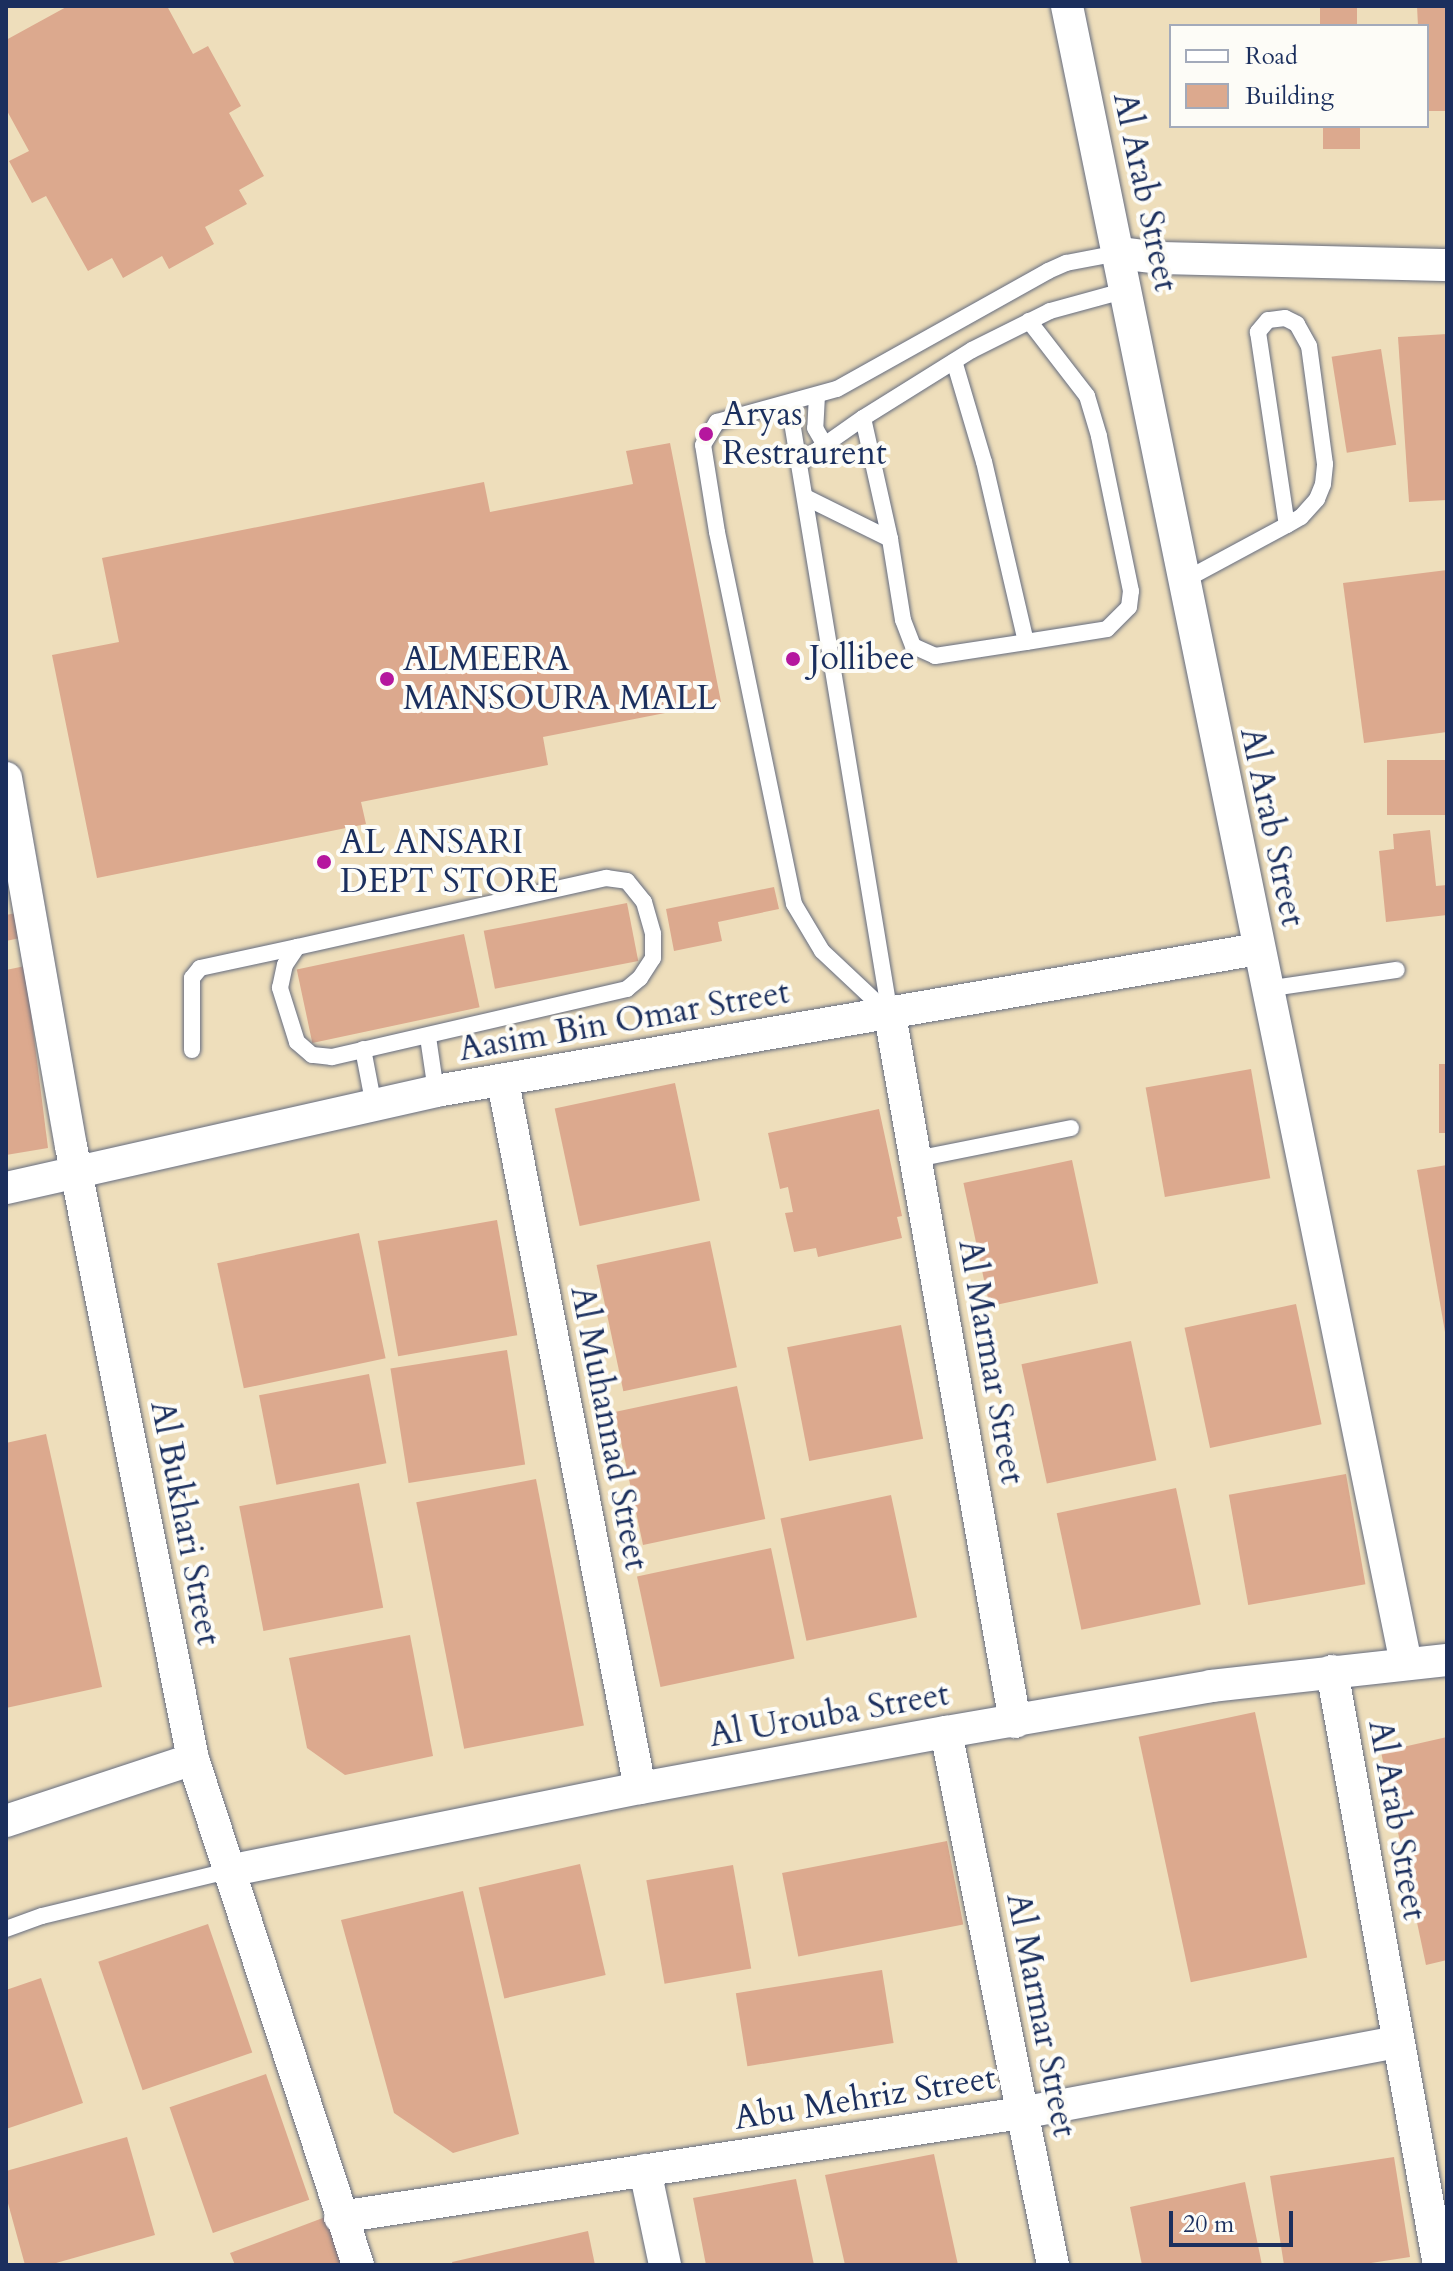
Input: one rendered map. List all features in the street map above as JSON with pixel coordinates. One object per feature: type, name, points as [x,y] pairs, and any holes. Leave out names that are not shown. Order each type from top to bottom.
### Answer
[{"type":"street","name":"Al Arab Street","points":[[1067,6],[1406,1663]]},
{"type":"street","points":[[1119,253],[1157,258],[1447,265]]},
{"type":"street","name":"Al Bukhari Street","points":[[6,778],[77,1173],[193,1759],[358,2265]]},
{"type":"street","name":"Aasim Bin Omar Street","points":[[6,1188],[436,1091],[503,1082],[1258,949]]},
{"type":"street","name":"Al Marmar Street","points":[[890,1015],[1015,1722]]},
{"type":"street","name":"Al Muhannad Street","points":[[503,1082],[640,1788]]},
{"type":"street","name":"Al Urouba Street","points":[[228,1871],[640,1788],[1211,1686],[1447,1660]]},
{"type":"street","name":"Al Arab Street","points":[[1332,1671],[1439,2265]]},
{"type":"street","name":"Al Marmar Street","points":[[946,1732],[1053,2265]]},
{"type":"street","points":[[6,1821],[193,1759]]},
{"type":"street","name":"Abu Mehriz Street","points":[[340,2217],[1021,2113],[1398,2042]]},
{"type":"street","points":[[645,2170],[665,2265]]},
{"type":"lane","points":[[890,1015],[822,951],[794,904],[712,503],[703,445],[708,432],[717,422],[789,404],[857,380],[978,307],[1048,271],[1066,263],[1119,253]]},
{"type":"lane","points":[[799,463],[863,418],[954,361],[1029,321],[1050,311],[1127,290]]},
{"type":"lane","points":[[1183,581],[1287,525],[1301,517],[1317,499],[1325,464],[1309,346],[1297,324],[1285,318],[1268,320],[1258,332],[1287,525]]},
{"type":"lane","points":[[863,418],[890,539],[903,620],[913,646],[935,656],[1107,629],[1129,607],[1131,591],[1099,436],[1087,396],[1029,321]]},
{"type":"lane","points":[[954,361],[984,462],[1026,642]]},
{"type":"lane","points":[[817,395],[815,428],[825,445]]},
{"type":"lane","points":[[789,404],[890,1015]]},
{"type":"lane","points":[[805,497],[890,539]]},
{"type":"lane","points":[[192,1050],[192,978],[200,968],[606,878],[627,881],[644,902],[653,934],[653,958],[640,978],[627,989],[332,1057],[312,1055],[297,1042],[280,988],[285,965],[297,947]]},
{"type":"lane","points":[[1266,989],[1397,970]]},
{"type":"lane","points":[[428,1037],[436,1091]]},
{"type":"lane","points":[[363,1049],[374,1106]]},
{"type":"lane","points":[[916,1159],[1071,1128]]},
{"type":"lane","points":[[6,1929],[42,1916],[228,1871]]},
{"type":"building","points":[[68,6],[167,6],[193,54],[208,46],[241,106],[229,113],[264,176],[239,190],[247,204],[205,227],[214,244],[169,269],[162,256],[123,278],[112,258],[88,271],[46,196],[32,203],[9,161],[29,151],[6,109],[6,40]]},
{"type":"building","points":[[1320,6],[1357,6],[1357,24],[1320,24]]},
{"type":"building","points":[[1417,6],[1447,6],[1447,111],[1429,111],[1429,24],[1418,24]]},
{"type":"building","points":[[1323,128],[1360,128],[1360,149],[1323,149]]},
{"type":"building","points":[[1447,334],[1447,500],[1409,502],[1398,337]]},
{"type":"building","points":[[1381,349],[1396,445],[1347,453],[1332,357]]},
{"type":"building","name":"ALMEERA MANSOURA MALL","points":[[670,443],[721,702],[543,737],[548,765],[361,802],[366,824],[97,878],[52,655],[119,642],[102,558],[484,482],[490,512],[633,484],[626,451]]},
{"type":"building","points":[[1447,570],[1447,732],[1364,743],[1343,583]]},
{"type":"building","points":[[1387,760],[1447,760],[1447,815],[1387,815]]},
{"type":"building","points":[[1430,830],[1436,886],[1447,885],[1447,915],[1386,922],[1379,851],[1394,849],[1393,834]]},
{"type":"building","points":[[774,887],[779,909],[718,922],[722,941],[674,951],[666,909]]},
{"type":"building","points":[[627,903],[638,961],[495,989],[484,931]]},
{"type":"building","points":[[16,913],[20,938],[6,941],[6,915]]},
{"type":"building","points":[[464,934],[480,1007],[312,1043],[297,970]]},
{"type":"building","points":[[25,966],[48,1148],[6,1155],[6,970]]},
{"type":"building","points":[[1439,1064],[1447,1064],[1447,1133],[1439,1133]]},
{"type":"building","points":[[1251,1069],[1270,1178],[1165,1197],[1146,1088]]},
{"type":"building","points":[[675,1083],[700,1200],[580,1226],[555,1109]]},
{"type":"building","points":[[879,1109],[902,1216],[897,1217],[902,1238],[818,1257],[816,1248],[794,1252],[785,1213],[793,1212],[788,1187],[780,1189],[768,1133]]},
{"type":"building","points":[[1072,1160],[1098,1283],[990,1306],[963,1183]]},
{"type":"building","points":[[1447,1165],[1447,1332],[1445,1332],[1417,1170]]},
{"type":"building","points":[[497,1220],[517,1335],[398,1356],[378,1241]]},
{"type":"building","points":[[359,1233],[386,1358],[244,1388],[217,1263]]},
{"type":"building","points":[[710,1241],[737,1367],[623,1391],[597,1265]]},
{"type":"building","points":[[1296,1304],[1322,1424],[1210,1448],[1184,1328]]},
{"type":"building","points":[[901,1325],[923,1439],[809,1461],[787,1347]]},
{"type":"building","points":[[1131,1341],[1156,1460],[1047,1484],[1021,1364]]},
{"type":"building","points":[[507,1350],[525,1465],[409,1483],[390,1368]]},
{"type":"building","points":[[369,1374],[386,1463],[276,1485],[259,1395]]},
{"type":"building","points":[[737,1386],[765,1519],[643,1545],[615,1412]]},
{"type":"building","points":[[46,1434],[102,1687],[6,1708],[6,1443]]},
{"type":"building","points":[[1346,1474],[1365,1584],[1248,1605],[1229,1495]]},
{"type":"building","points":[[536,1479],[584,1725],[464,1749],[416,1502]]},
{"type":"building","points":[[359,1483],[383,1608],[263,1631],[239,1506]]},
{"type":"building","points":[[1176,1488],[1201,1604],[1081,1630],[1057,1513]]},
{"type":"building","points":[[891,1495],[917,1617],[806,1641],[780,1518]]},
{"type":"building","points":[[771,1548],[794,1659],[660,1687],[637,1576]]},
{"type":"building","points":[[410,1635],[433,1756],[345,1775],[307,1748],[289,1658]]},
{"type":"building","points":[[1255,1712],[1307,1958],[1191,1982],[1139,1737]]},
{"type":"building","points":[[1447,1737],[1447,1960],[1426,1965],[1381,1752]]},
{"type":"building","points":[[947,1841],[963,1924],[798,1956],[782,1873]]},
{"type":"building","points":[[580,1864],[606,1975],[504,1998],[479,1887]]},
{"type":"building","points":[[733,1865],[751,1968],[665,1984],[646,1880]]},
{"type":"building","points":[[463,1891],[519,2134],[453,2153],[394,2113],[341,1920]]},
{"type":"building","points":[[208,1924],[252,2053],[143,2090],[98,1962]]},
{"type":"building","points":[[882,1970],[894,2043],[747,2066],[736,1993]]},
{"type":"building","points":[[41,1978],[83,2103],[6,2129],[6,1990]]},
{"type":"building","points":[[266,2074],[309,2200],[213,2233],[170,2107]]},
{"type":"building","points":[[127,2137],[155,2235],[49,2265],[25,2265],[6,2196],[6,2171]]},
{"type":"building","points":[[934,2154],[958,2265],[845,2265],[825,2175]]},
{"type":"building","points":[[1394,2157],[1410,2257],[1358,2265],[1284,2265],[1270,2176]]},
{"type":"building","points":[[796,2179],[814,2265],[706,2265],[693,2198]]},
{"type":"building","points":[[1245,2182],[1262,2265],[1142,2265],[1130,2207]]},
{"type":"building","points":[[328,2216],[344,2265],[235,2265],[230,2253]]},
{"type":"building","points":[[588,2231],[595,2265],[453,2265],[452,2262]]},
{"type":"place","name":"Aryas Restraurent","points":[[706,434]]},
{"type":"place","name":"Jollibee","points":[[793,659]]},
{"type":"place","name":"ALMEERA MANSOURA MALL","points":[[387,679]]},
{"type":"place","name":"AL ANSARI DEPT STORE","points":[[324,862]]}]
